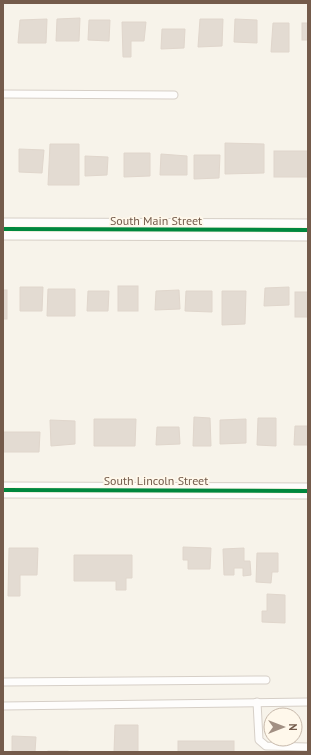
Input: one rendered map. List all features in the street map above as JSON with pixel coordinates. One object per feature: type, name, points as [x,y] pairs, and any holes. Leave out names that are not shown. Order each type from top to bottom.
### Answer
[{"type":"street","name":"South Main Street","points":[[3,229],[308,230]]},
{"type":"street","name":"South Lincoln Street","points":[[3,490],[308,491]]},
{"type":"lane","points":[[3,94],[174,95]]},
{"type":"lane","points":[[3,682],[266,680]]},
{"type":"lane","points":[[257,702],[259,740],[266,746],[308,747]]},
{"type":"lane","points":[[3,706],[308,702]]},
{"type":"building","points":[[80,18],[79,41],[56,41],[57,19]]},
{"type":"building","points":[[47,19],[46,43],[18,43],[20,20]]},
{"type":"building","points":[[200,19],[223,19],[222,46],[198,47]]},
{"type":"building","points":[[235,19],[257,20],[257,43],[234,42]]},
{"type":"building","points":[[89,20],[110,20],[109,41],[88,40]]},
{"type":"building","points":[[122,22],[146,22],[144,41],[131,41],[131,57],[123,57]]},
{"type":"building","points":[[273,23],[289,23],[289,52],[271,52]]},
{"type":"building","points":[[302,23],[308,23],[308,40],[302,40]]},
{"type":"building","points":[[162,29],[185,29],[184,48],[161,49]]},
{"type":"building","points":[[225,143],[264,144],[264,173],[225,174]]},
{"type":"building","points":[[50,144],[79,144],[79,185],[48,185]]},
{"type":"building","points":[[19,149],[44,150],[42,173],[19,172]]},
{"type":"building","points":[[274,151],[308,151],[308,177],[274,177]]},
{"type":"building","points":[[124,153],[150,153],[150,176],[124,177]]},
{"type":"building","points":[[161,154],[187,156],[187,175],[160,175]]},
{"type":"building","points":[[194,155],[220,155],[219,178],[194,179]]},
{"type":"building","points":[[85,156],[108,157],[107,175],[85,176]]},
{"type":"building","points":[[118,286],[138,286],[138,311],[118,311]]},
{"type":"building","points":[[20,287],[43,287],[42,311],[20,311]]},
{"type":"building","points":[[289,287],[289,305],[264,306],[265,288]]},
{"type":"building","points":[[48,289],[75,289],[75,316],[47,316]]},
{"type":"building","points":[[3,290],[7,290],[7,319],[3,319]]},
{"type":"building","points":[[179,290],[180,309],[155,310],[156,291]]},
{"type":"building","points":[[88,291],[109,291],[108,311],[87,311]]},
{"type":"building","points":[[186,291],[212,291],[212,312],[185,311]]},
{"type":"building","points":[[222,291],[246,291],[245,324],[222,325]]},
{"type":"building","points":[[295,292],[308,292],[308,317],[295,317]]},
{"type":"building","points":[[194,417],[210,418],[211,446],[193,446]]},
{"type":"building","points":[[258,418],[276,418],[276,446],[257,445]]},
{"type":"building","points":[[94,419],[136,419],[135,446],[94,446]]},
{"type":"building","points":[[246,419],[246,443],[220,444],[220,420]]},
{"type":"building","points":[[50,420],[75,421],[75,444],[51,446]]},
{"type":"building","points":[[295,426],[308,426],[308,445],[294,445]]},
{"type":"building","points":[[157,427],[179,427],[180,444],[156,445]]},
{"type":"building","points":[[3,432],[40,432],[39,452],[3,452]]},
{"type":"building","points":[[183,547],[211,548],[210,569],[188,569],[188,560],[183,560]]},
{"type":"building","points":[[9,548],[38,548],[37,575],[20,575],[20,596],[8,596]]},
{"type":"building","points":[[244,548],[244,561],[250,561],[251,575],[243,576],[243,568],[234,568],[234,575],[224,575],[223,549]]},
{"type":"building","points":[[257,553],[278,553],[278,572],[272,572],[271,583],[256,582]]},
{"type":"building","points":[[74,555],[132,555],[132,578],[126,578],[126,590],[116,590],[116,581],[74,581]]},
{"type":"building","points":[[267,594],[285,595],[285,623],[262,622],[262,611],[267,611]]},
{"type":"building","points":[[115,725],[138,725],[138,752],[114,752]]},
{"type":"building","points":[[12,736],[36,737],[35,752],[12,752]]},
{"type":"building","points":[[178,741],[234,741],[234,752],[178,752]]},
{"type":"building","points":[[68,751],[68,752],[48,752]]},
{"type":"cycle path","points":[[3,229],[308,230]]},
{"type":"cycle path","points":[[3,490],[308,491]]}]
